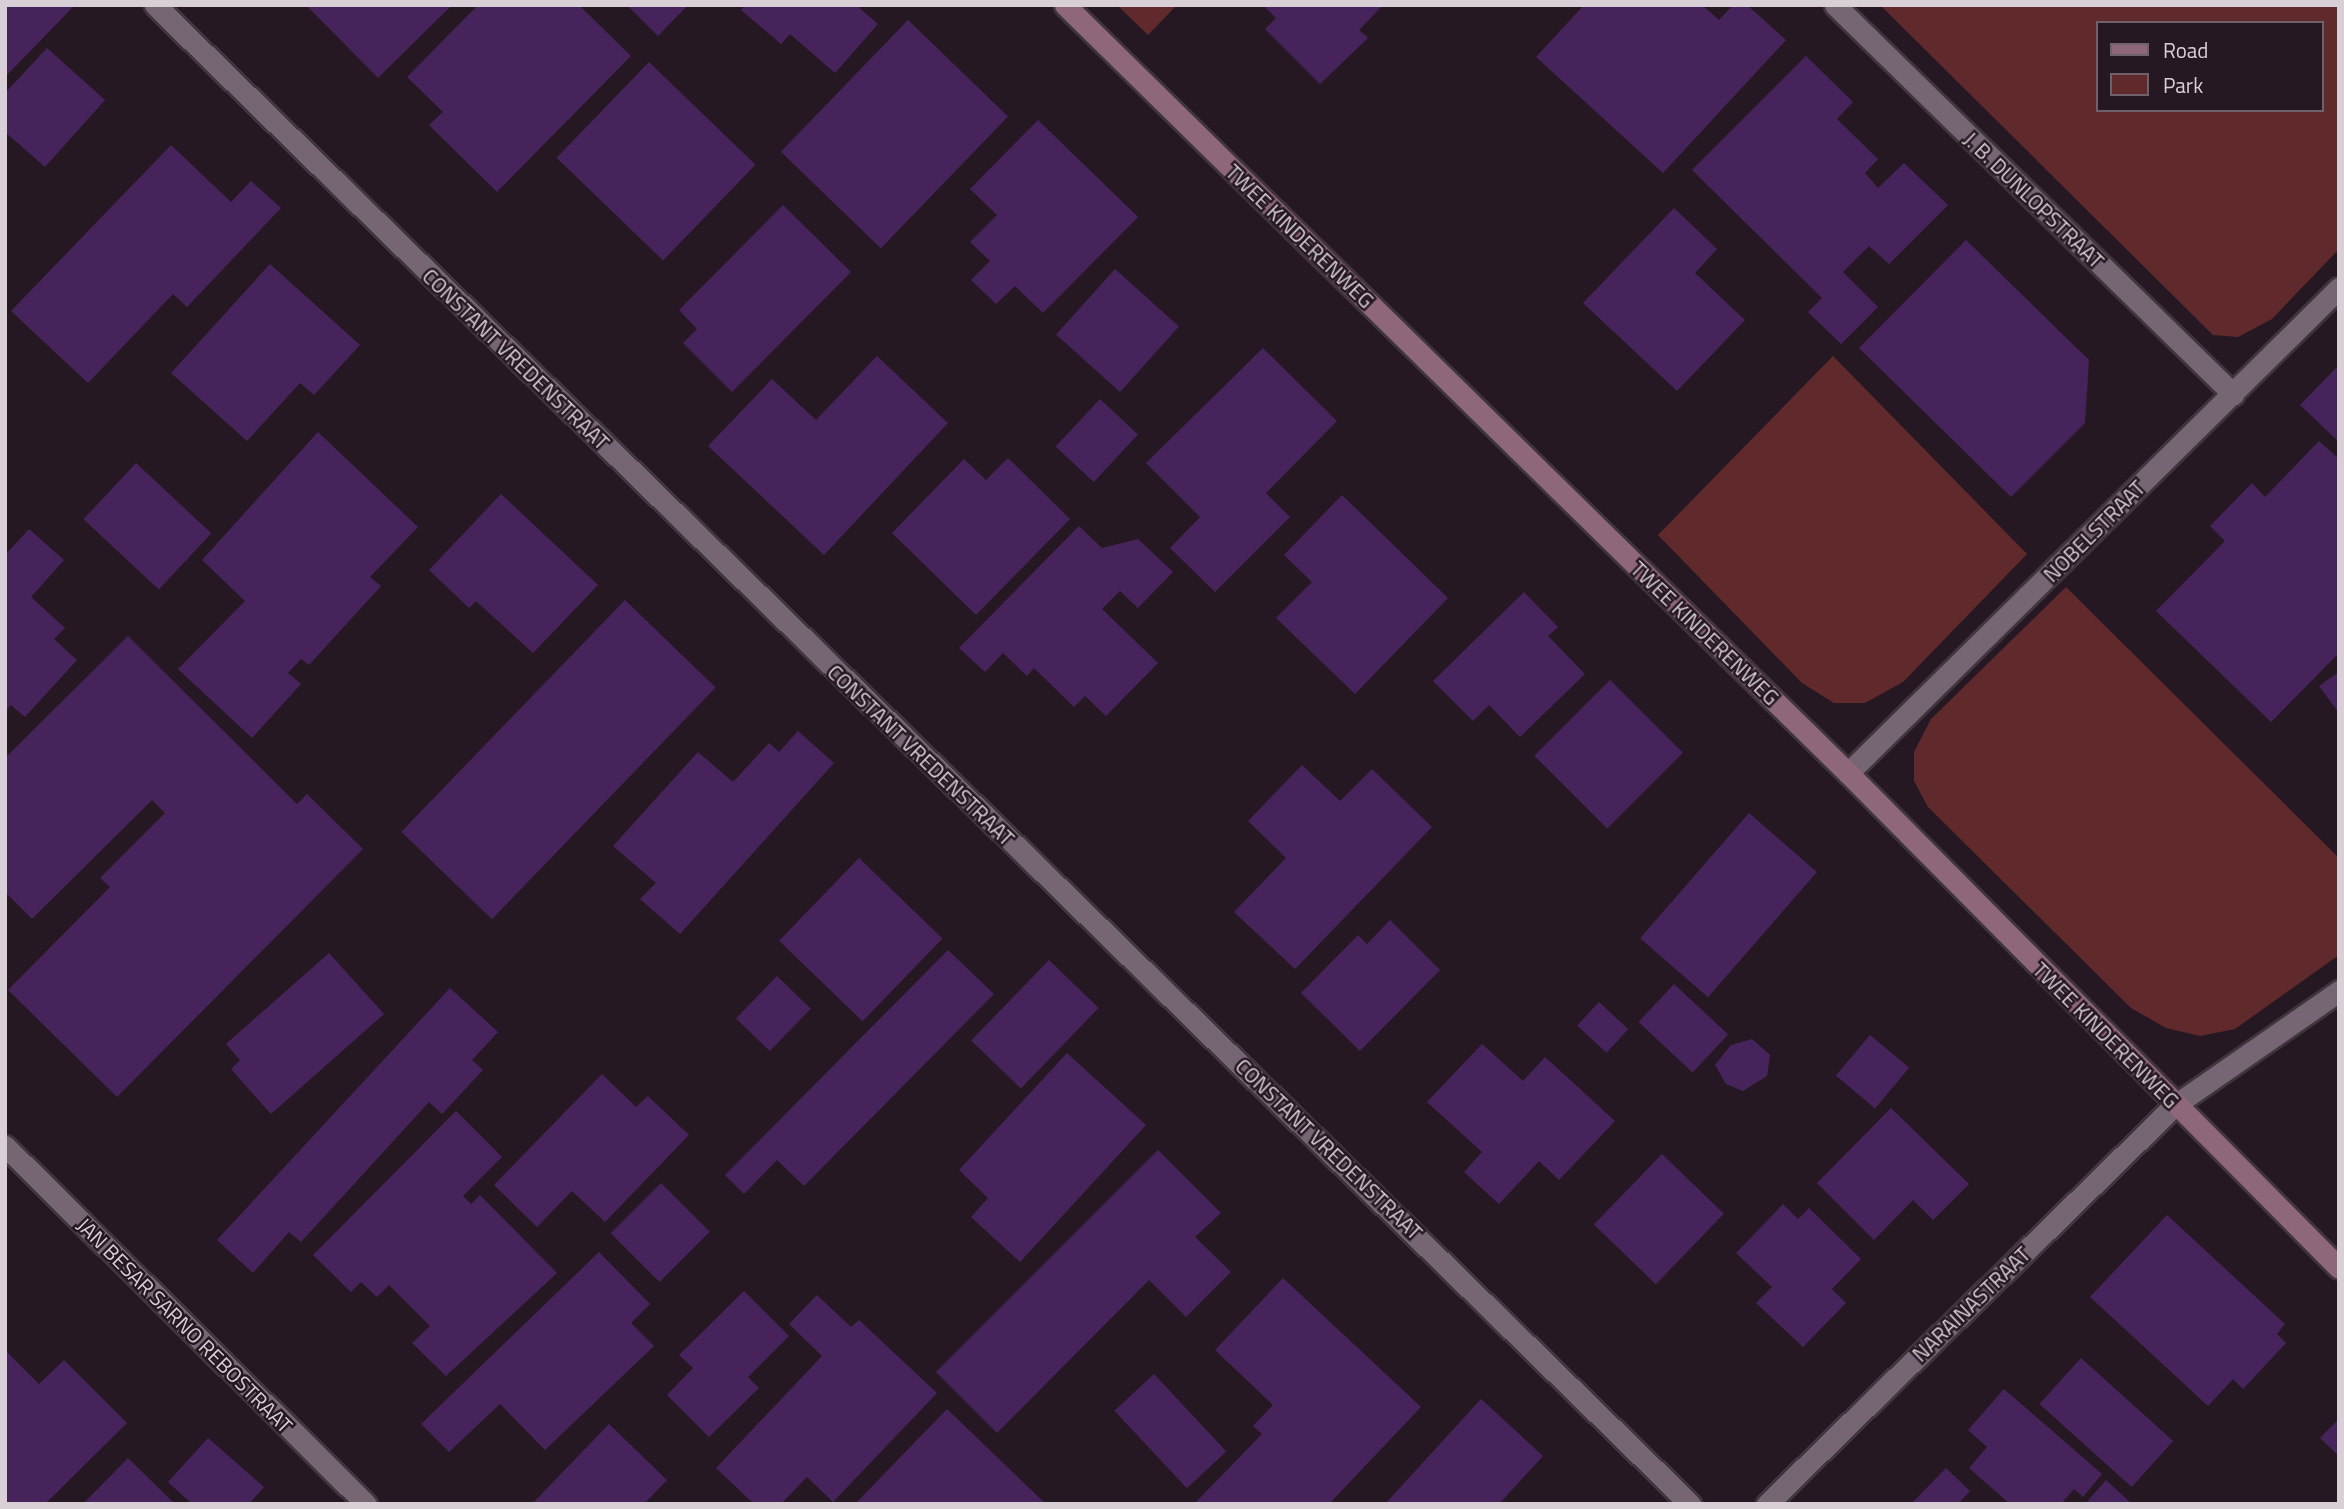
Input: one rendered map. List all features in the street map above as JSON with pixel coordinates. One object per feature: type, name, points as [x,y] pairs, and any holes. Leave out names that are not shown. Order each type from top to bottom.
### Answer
[{"type":"street","name":"CONSTANT VREDENSTRAAT","points":[[155,5],[1689,1504]]},
{"type":"street","name":"TWEE KINDERENWEG","points":[[1065,5],[1848,773],[2339,1268]]},
{"type":"street","name":"J. B. DUNLOPSTRAAT","points":[[1835,5],[2233,394]]},
{"type":"street","name":"NOBELSTRAAT","points":[[1848,773],[2339,288]]},
{"type":"street","name":"NARAINASTRAAT","points":[[1767,1504],[2175,1105],[2339,991]]},
{"type":"street","name":"JAN BESAR SARNO REBOSTRAAT","points":[[5,1146],[366,1504]]},
{"type":"green space","points":[[1117,5],[1177,5],[1148,35]]},
{"type":"green space","points":[[1880,5],[2339,5],[2339,249],[2272,319],[2238,337],[2213,335]]},
{"type":"green space","points":[[1833,356],[2027,554],[1903,682],[1865,703],[1834,703],[1802,683],[1658,535]]},
{"type":"green space","points":[[2066,587],[2339,858],[2339,955],[2235,1029],[2200,1036],[2166,1028],[2131,1008],[1928,807],[1914,781],[1914,752],[1931,719]]},
{"type":"building","points":[[5,5],[75,5],[5,77]]},
{"type":"building","points":[[306,5],[452,5],[378,78]]},
{"type":"building","points":[[478,5],[579,5],[631,56],[497,192],[429,125],[443,112],[407,77]]},
{"type":"building","points":[[627,5],[688,5],[658,36]]},
{"type":"building","points":[[745,5],[856,5],[878,24],[835,73],[790,34],[781,44],[741,10]]},
{"type":"building","points":[[1263,5],[1383,5],[1359,30],[1368,38],[1320,84],[1265,29],[1276,18]]},
{"type":"building","points":[[1584,5],[1702,5],[1719,20],[1733,5],[1747,5],[1786,40],[1663,173],[1536,57]]},
{"type":"building","points":[[908,20],[1008,117],[881,248],[781,152]]},
{"type":"building","points":[[47,48],[105,100],[45,167],[5,132],[5,93]]},
{"type":"building","points":[[1806,56],[1853,102],[1837,119],[1878,159],[1865,173],[1878,188],[1904,163],[1948,205],[1889,264],[1869,246],[1843,272],[1878,307],[1841,344],[1808,312],[1822,298],[1692,170]]},
{"type":"building","points":[[649,62],[755,165],[663,260],[557,158]]},
{"type":"building","points":[[1038,120],[1138,217],[1043,313],[1015,286],[996,304],[971,280],[990,261],[970,242],[997,215],[970,189]]},
{"type":"building","points":[[171,145],[231,202],[251,181],[281,208],[187,307],[173,294],[88,383],[11,311]]},
{"type":"building","points":[[783,205],[851,272],[732,392],[683,343],[697,329],[679,310]]},
{"type":"building","points":[[1674,208],[1717,249],[1695,273],[1745,320],[1677,391],[1583,303]]},
{"type":"building","points":[[1966,240],[2089,360],[2085,423],[2011,497],[1859,348]]},
{"type":"building","points":[[270,264],[360,345],[314,395],[300,383],[247,441],[171,373]]},
{"type":"building","points":[[1115,269],[1179,327],[1120,392],[1056,334]]},
{"type":"building","points":[[1263,348],[1337,421],[1266,493],[1290,517],[1215,592],[1170,548],[1200,517],[1146,463]]},
{"type":"building","points":[[877,356],[948,423],[824,555],[708,446],[772,379],[816,420]]},
{"type":"building","points":[[2339,365],[2339,442],[2300,405]]},
{"type":"building","points":[[1100,399],[1138,434],[1094,482],[1056,447]]},
{"type":"building","points":[[318,432],[418,527],[370,577],[381,586],[309,665],[301,659],[288,673],[301,684],[252,738],[178,669],[245,601],[202,560]]},
{"type":"building","points":[[2319,441],[2339,459],[2339,653],[2271,722],[2156,611],[2225,541],[2210,526],[2252,483],[2265,497]]},
{"type":"building","points":[[1008,458],[1070,519],[976,615],[892,533],[964,459],[986,480]]},
{"type":"building","points":[[136,463],[211,533],[159,590],[83,519]]},
{"type":"building","points":[[501,494],[598,585],[533,653],[476,601],[469,608],[429,570]]},
{"type":"building","points":[[1342,495],[1448,598],[1355,694],[1276,618],[1312,582],[1284,555]]},
{"type":"building","points":[[1079,526],[1102,548],[1138,539],[1173,572],[1138,608],[1120,591],[1102,609],[1158,663],[1106,716],[1085,696],[1074,707],[1034,668],[1027,676],[1003,653],[985,672],[959,648]]},
{"type":"building","points":[[29,529],[64,560],[31,597],[65,628],[54,639],[77,660],[25,717],[11,705],[5,711],[5,555]]},
{"type":"building","points":[[1524,592],[1558,627],[1548,636],[1585,674],[1520,737],[1489,705],[1473,721],[1433,681]]},
{"type":"building","points":[[625,600],[716,688],[492,919],[401,832]]},
{"type":"building","points":[[128,636],[297,804],[307,794],[363,849],[117,1097],[8,990],[110,887],[100,878],[165,813],[152,800],[32,919],[5,892],[5,758]]},
{"type":"building","points":[[2339,672],[2339,713],[2319,686]]},
{"type":"building","points":[[1610,680],[1683,753],[1607,828],[1534,756]]},
{"type":"building","points":[[798,731],[834,763],[680,934],[640,899],[656,883],[613,846],[698,752],[733,782],[769,743],[779,752]]},
{"type":"building","points":[[1302,765],[1340,801],[1372,769],[1432,827],[1295,969],[1234,912],[1286,858],[1248,821]]},
{"type":"building","points":[[1749,813],[1817,872],[1708,997],[1640,938]]},
{"type":"building","points":[[859,858],[942,939],[863,1021],[779,941]]},
{"type":"building","points":[[1390,920],[1440,970],[1360,1051],[1301,993],[1358,935],[1367,944]]},
{"type":"building","points":[[948,950],[994,994],[804,1186],[777,1160],[744,1194],[725,1175]]},
{"type":"building","points":[[329,953],[384,1014],[271,1114],[231,1069],[240,1060],[226,1044]]},
{"type":"building","points":[[1049,960],[1099,1008],[1021,1088],[971,1041]]},
{"type":"building","points":[[777,976],[811,1009],[770,1051],[736,1018]]},
{"type":"building","points":[[1674,984],[1728,1034],[1693,1072],[1639,1022]]},
{"type":"building","points":[[450,988],[498,1032],[472,1060],[483,1070],[442,1114],[429,1102],[301,1242],[289,1232],[253,1273],[217,1240]]},
{"type":"building","points":[[1599,1002],[1628,1029],[1606,1053],[1577,1025]]},
{"type":"building","points":[[1870,1035],[1909,1068],[1875,1108],[1836,1076]]},
{"type":"building","points":[[1752,1039],[1770,1055],[1767,1076],[1743,1091],[1726,1084],[1715,1065],[1731,1045]]},
{"type":"building","points":[[1482,1044],[1523,1081],[1545,1057],[1615,1121],[1559,1180],[1539,1161],[1499,1204],[1464,1172],[1482,1152],[1427,1102]]},
{"type":"building","points":[[1067,1053],[1146,1125],[1020,1262],[971,1217],[988,1198],[959,1170]]},
{"type":"building","points":[[602,1074],[636,1107],[648,1096],[689,1135],[605,1222],[572,1191],[537,1227],[494,1185]]},
{"type":"building","points":[[1891,1108],[1969,1184],[1933,1220],[1913,1200],[1874,1240],[1817,1183]]},
{"type":"building","points":[[456,1111],[502,1157],[463,1196],[471,1204],[480,1195],[557,1273],[446,1376],[412,1343],[430,1326],[389,1285],[377,1297],[361,1282],[351,1292],[313,1255]]},
{"type":"building","points":[[1158,1150],[1221,1213],[1195,1237],[1231,1272],[1186,1317],[1149,1280],[997,1433],[936,1372]]},
{"type":"building","points":[[1662,1154],[1724,1214],[1656,1284],[1594,1224]]},
{"type":"building","points":[[661,1183],[710,1232],[660,1282],[611,1233]]},
{"type":"building","points":[[1783,1204],[1798,1219],[1809,1208],[1861,1259],[1832,1289],[1846,1303],[1803,1347],[1756,1303],[1772,1287],[1736,1253]]},
{"type":"building","points":[[2167,1215],[2285,1324],[2277,1334],[2286,1343],[2243,1389],[2233,1379],[2208,1406],[2090,1297]]},
{"type":"building","points":[[599,1252],[650,1304],[631,1323],[654,1346],[545,1450],[500,1404],[449,1452],[421,1424]]},
{"type":"building","points":[[1283,1278],[1421,1407],[1329,1504],[1194,1504],[1262,1434],[1253,1426],[1273,1405],[1215,1350]]},
{"type":"building","points":[[744,1291],[789,1336],[748,1377],[759,1388],[709,1437],[667,1395],[693,1368],[679,1355]]},
{"type":"building","points":[[817,1295],[851,1327],[859,1320],[937,1393],[833,1502],[807,1477],[781,1504],[754,1504],[716,1468],[822,1356],[789,1324]]},
{"type":"building","points":[[5,1350],[39,1384],[64,1360],[127,1423],[45,1504],[5,1504]]},
{"type":"building","points":[[2081,1358],[2173,1441],[2132,1487],[2040,1404]]},
{"type":"building","points":[[1154,1374],[1226,1452],[1187,1488],[1115,1411]]},
{"type":"building","points":[[2004,1389],[2102,1474],[2083,1497],[2074,1489],[2061,1504],[2010,1504],[1969,1468],[1987,1447],[1968,1430]]},
{"type":"building","points":[[1481,1399],[1543,1456],[1499,1504],[1385,1504]]},
{"type":"building","points":[[947,1409],[1028,1487],[1046,1504],[855,1504]]},
{"type":"building","points":[[2339,1419],[2339,1456],[2320,1438]]},
{"type":"building","points":[[609,1424],[667,1480],[644,1504],[532,1504]]},
{"type":"building","points":[[208,1438],[264,1487],[249,1504],[192,1504],[168,1482]]},
{"type":"building","points":[[128,1458],[175,1504],[83,1504]]},
{"type":"building","points":[[1946,1468],[1970,1491],[1958,1504],[1911,1504]]},
{"type":"building","points":[[2106,1480],[2132,1504],[2085,1504]]}]
